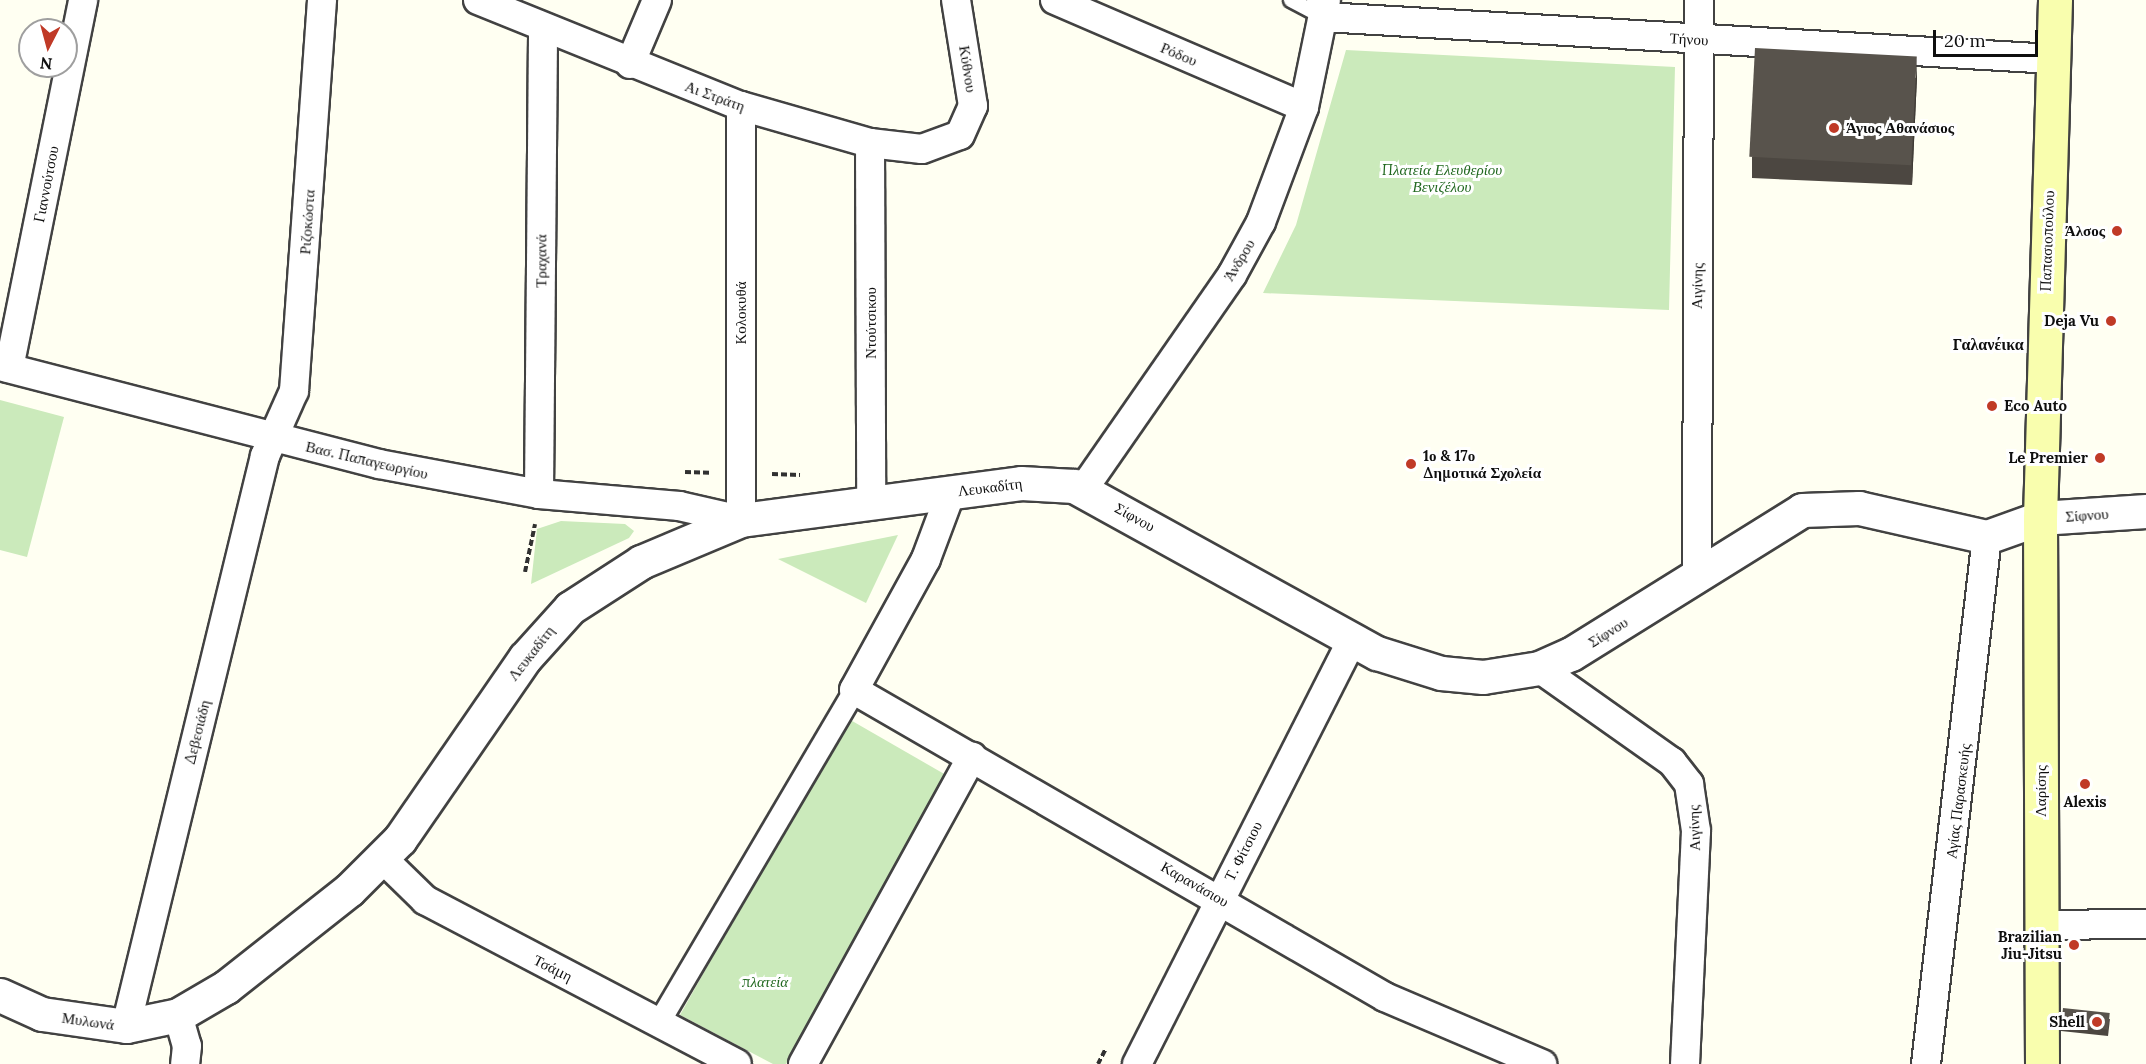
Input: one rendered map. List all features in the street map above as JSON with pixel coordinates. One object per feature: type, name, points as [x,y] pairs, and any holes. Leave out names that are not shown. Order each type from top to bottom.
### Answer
[{"type":"main road","name":"Παπασιοπούλου","points":[[2040,519],[2055,0]]},
{"type":"main road","name":"Λαρίσης","points":[[2040,519],[2042,1064]]},
{"type":"street","name":"Γιαννούτσου","points":[[4,367],[83,0]]},
{"type":"street","name":"Ριζοκώστα","points":[[271,438],[296,380],[322,0]]},
{"type":"street","name":"Αι Στράτη","points":[[478,0],[543,29],[741,106],[870,143],[922,149],[960,135]]},
{"type":"street","points":[[630,64],[657,0]]},
{"type":"street","name":"Κύθνου","points":[[956,0],[974,106],[960,135]]},
{"type":"street","name":"Ρόδου","points":[[1055,0],[1304,107]]},
{"type":"street","name":"Αιγίνης","points":[[1696,572],[1699,0]]},
{"type":"street","name":"Άνδρου","points":[[1084,488],[1232,275],[1261,222],[1304,107],[1324,6]]},
{"type":"street","name":"Τήνου","points":[[1324,6],[1700,40],[2054,59]]},
{"type":"street","name":"Τραχανά","points":[[539,494],[543,29]]},
{"type":"street","name":"Κολοκυθά","points":[[741,106],[741,520]]},
{"type":"street","name":"Ντούτσικου","points":[[870,143],[871,502]]},
{"type":"street","name":"Βασ. Παπαγεωργίου","points":[[4,367],[271,438],[539,494],[669,504],[741,520]]},
{"type":"street","name":"Δεβεσιάδη","points":[[126,1026],[271,438]]},
{"type":"street","name":"Λευκαδίτη","points":[[178,1015],[278,948],[381,857],[430,799],[547,629],[642,562],[741,520],[1021,483],[1084,488]]},
{"type":"street","name":"Σίφνου","points":[[1084,488],[1377,653],[1462,677],[1539,668],[1594,642],[1696,572],[1782,518],[1821,506],[1859,508],[1988,537],[2040,519],[2146,511]]},
{"type":"street","points":[[658,1023],[854,690],[926,559],[951,492]]},
{"type":"street","name":"Αγίας Παρασκευής","points":[[1926,1064],[1988,537]]},
{"type":"street","name":"Τ. Φίτσιου","points":[[1137,1064],[1219,897],[1353,639]]},
{"type":"street","name":"Αιγίνης","points":[[1539,668],[1672,762],[1689,784],[1696,831],[1685,1064]]},
{"type":"street","name":"Καρανάσιου","points":[[854,690],[1219,897],[1385,996],[1542,1064]]},
{"type":"street","points":[[803,1064],[972,756]]},
{"type":"street","name":"Τσάμη","points":[[381,857],[424,900],[737,1064]]},
{"type":"street","points":[[2042,925],[2146,924]]},
{"type":"street","name":"Μυλωνά","points":[[0,995],[42,1014],[126,1026],[178,1015]]},
{"type":"street","points":[[178,1015],[187,1046],[185,1064]]},
{"type":"lane","points":[[1291,0],[1324,6]]},
{"type":"path","points":[[673,472],[812,475]]},
{"type":"path","points":[[525,572],[532,542]]},
{"type":"path","points":[[1098,1064],[1109,1044]]},
{"type":"green space","name":"Πλατεία Ελευθερίου Βενιζέλου","points":[[1346,50],[1675,67],[1669,310],[1263,293],[1296,225]]},
{"type":"green space","points":[[0,400],[64,417],[27,557],[0,550]]},
{"type":"green space","points":[[561,521],[625,524],[634,531],[629,538],[531,584],[537,529]]},
{"type":"green space","points":[[898,535],[866,603],[778,559]]},
{"type":"green space","name":"πλατεία","points":[[847,718],[946,775],[786,1064],[773,1064],[680,1015]]},
{"type":"building","name":"Άγιος Αθανάσιος","points":[[1755,48],[1917,56],[1911,165],[1749,157]]},
{"type":"building","points":[[2063,1008],[2110,1013],[2108,1030],[2061,1025]]},
{"type":"place","name":"Άγιος Αθανάσιος","points":[[1834,128]]},
{"type":"place","name":"Άλσος","points":[[2117,231]]},
{"type":"place","name":"Deja Vu","points":[[2111,321]]},
{"type":"place","name":"Eco Auto","points":[[1992,406]]},
{"type":"place","name":"Le Premier","points":[[2100,458]]},
{"type":"place","name":"1ο & 17ο Δημοτικά Σχολεία","points":[[1411,464]]},
{"type":"place","name":"Alexis","points":[[2085,784]]},
{"type":"place","name":"Brazilian Jiu-Jitsu","points":[[2074,945]]},
{"type":"place","name":"Shell","points":[[2097,1022]]},
{"type":"district","name":"Γαλανέικα","points":[[1988,344]]}]
